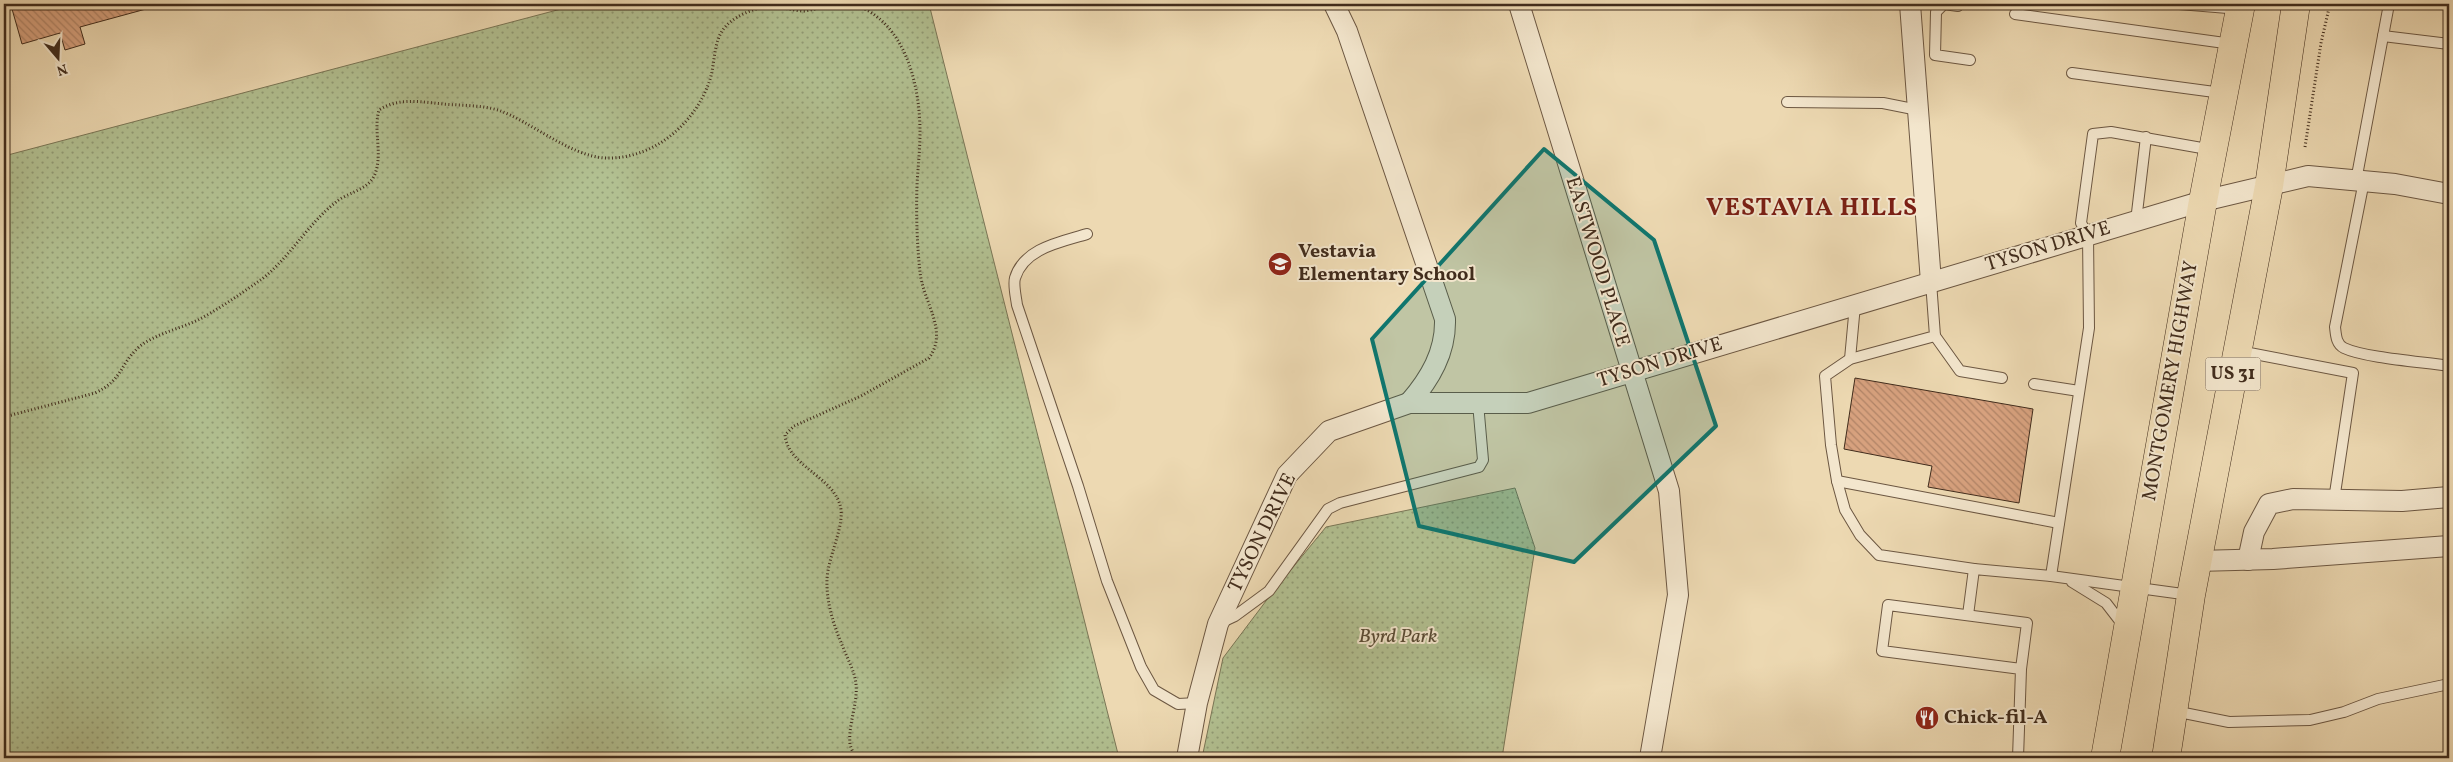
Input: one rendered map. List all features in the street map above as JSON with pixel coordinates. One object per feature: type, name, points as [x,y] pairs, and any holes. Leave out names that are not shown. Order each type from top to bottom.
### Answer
[{"type":"main road","name":"US 31","points":[[2166,758],[2191,595],[2269,186],[2296,4]]},
{"type":"main road","name":"MONTGOMERY HIGHWAY","points":[[2105,758],[2203,201],[2241,7]]},
{"type":"street","points":[[1334,4],[1347,30],[1441,304],[1445,332],[1442,348],[1426,381],[1409,403]]},
{"type":"street","name":"EASTWOOD PLACE","points":[[1518,4],[1669,492],[1678,596],[1650,758]]},
{"type":"street","points":[[1910,4],[1931,282]]},
{"type":"street","name":"TYSON DRIVE","points":[[1187,758],[1197,703],[1218,624],[1287,475],[1329,431],[1409,403],[1528,403],[2203,201],[2308,176],[2395,184],[2449,194]]},
{"type":"street","points":[[2248,560],[2254,532],[2269,504],[2293,499],[2402,501],[2449,497]]},
{"type":"street","points":[[2198,561],[2248,560],[2449,546]]},
{"type":"lane","points":[[1958,6],[1944,4],[1936,12],[1935,55],[1970,60]]},
{"type":"lane","points":[[2179,4],[2241,7]]},
{"type":"lane","points":[[2389,4],[2335,327],[2336,340],[2342,347],[2362,353],[2449,366]]},
{"type":"lane","points":[[2015,14],[2233,44]]},
{"type":"lane","points":[[2383,36],[2449,44]]},
{"type":"lane","points":[[2072,73],[2224,94]]},
{"type":"lane","points":[[1787,102],[1882,103],[1918,110]]},
{"type":"lane","points":[[2051,576],[2089,328],[2088,235],[2081,223],[2093,134],[2111,132],[2213,150]]},
{"type":"lane","points":[[2136,221],[2146,137]]},
{"type":"lane","points":[[1087,234],[1047,247],[1025,259],[1014,279],[1017,305],[1078,486],[1107,581],[1141,667],[1154,690],[1178,704],[1197,703]]},
{"type":"lane","points":[[1931,282],[1935,336],[1960,371],[2002,378]]},
{"type":"lane","points":[[1850,359],[1855,305]]},
{"type":"lane","points":[[1935,336],[1850,359],[1825,376],[1831,445],[1837,482],[1845,510],[1860,535],[1879,555],[1974,569],[2051,576],[2191,595]]},
{"type":"lane","points":[[2237,351],[2353,373],[2334,500]]},
{"type":"lane","points":[[2034,384],[2080,391]]},
{"type":"lane","points":[[1218,624],[1235,616],[1269,591],[1328,509],[1340,503],[1479,467],[1483,460],[1478,403]]},
{"type":"lane","points":[[1837,482],[2059,523]]},
{"type":"lane","points":[[1968,615],[1974,569]]},
{"type":"lane","points":[[2067,578],[2106,603],[2127,630]]},
{"type":"lane","points":[[2018,758],[2021,668],[2028,623],[1888,605],[1882,650],[2021,668]]},
{"type":"lane","points":[[2173,711],[2229,722],[2310,720],[2344,712],[2378,699],[2449,684]]},
{"type":"path","points":[[4,417],[95,393],[107,387],[117,379],[126,362],[139,347],[199,319],[262,278],[288,255],[336,202],[360,189],[375,174],[379,155],[376,123],[379,110],[388,104],[409,101],[498,110],[583,152],[603,158],[620,157],[660,143],[687,121],[710,79],[717,42],[726,26],[752,11],[773,6],[804,11],[834,4]]},
{"type":"path","points":[[852,4],[863,7],[880,18],[895,35],[914,78],[920,132],[917,206],[920,275],[938,332],[936,349],[929,358],[861,396],[794,426],[785,435],[786,442],[791,451],[824,480],[840,505],[842,517],[829,559],[828,600],[840,641],[856,682],[856,702],[850,744],[856,758]]},
{"type":"path","points":[[2305,147],[2321,43],[2330,4]]},
{"type":"highlighted area","points":[[1544,149],[1654,240],[1716,426],[1574,562],[1419,526],[1372,339]]},
{"type":"green space","points":[[580,4],[929,4],[1119,758],[4,758],[4,156]]},
{"type":"green space","name":"Byrd Park","points":[[1515,488],[1535,548],[1502,758],[1202,758],[1223,658],[1272,593],[1326,527]]},
{"type":"building","points":[[32,4],[145,4],[146,9],[80,27],[85,44],[65,50],[60,33],[22,44],[12,9]]},
{"type":"building","points":[[1855,378],[2033,409],[2019,503],[1928,487],[1932,466],[1844,449]]},
{"type":"place","name":"Vestavia Elementary School","points":[[1280,264]]},
{"type":"place","name":"Chick-fil-A","points":[[1927,718]]},
{"type":"district","name":"VESTAVIA HILLS","points":[[1812,208]]}]
